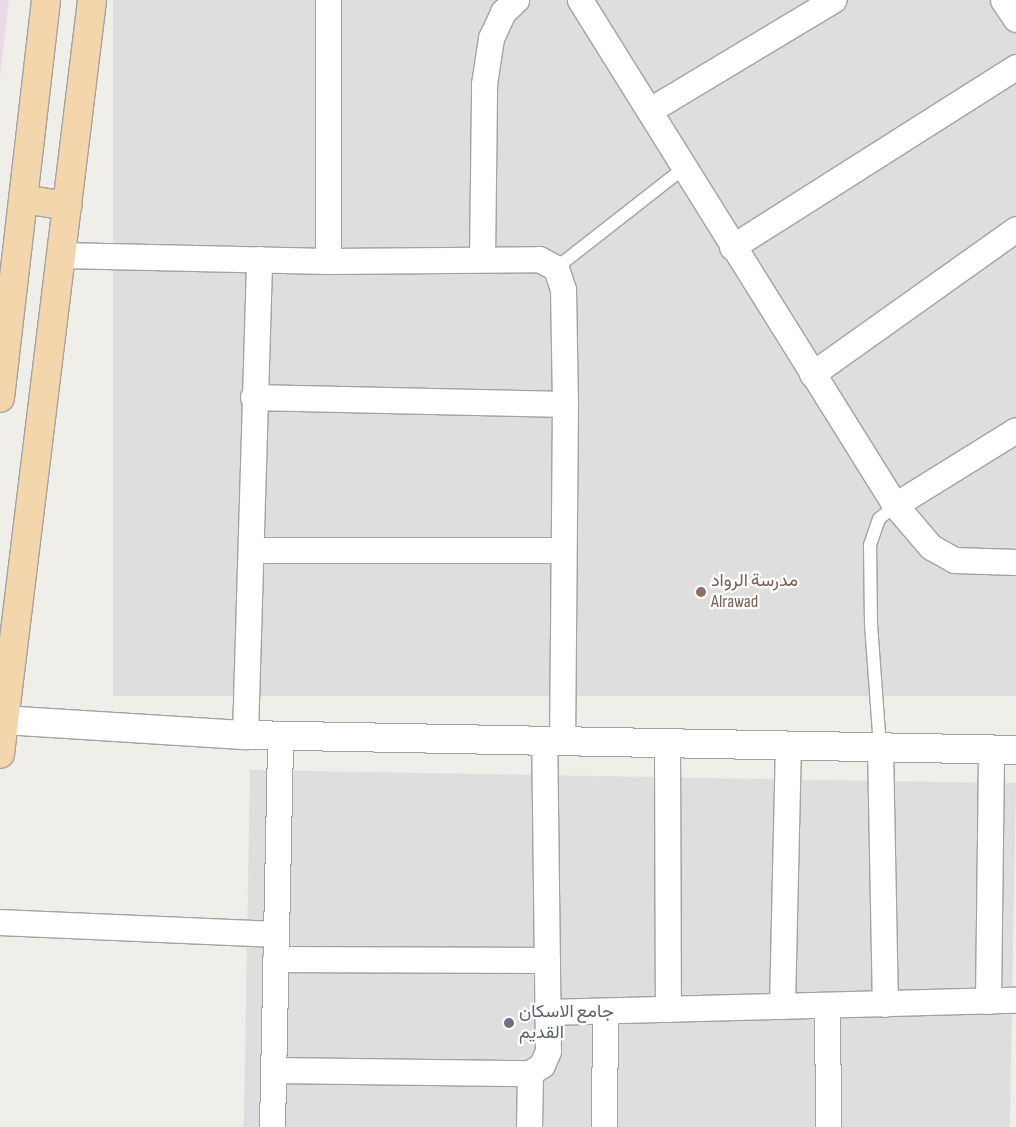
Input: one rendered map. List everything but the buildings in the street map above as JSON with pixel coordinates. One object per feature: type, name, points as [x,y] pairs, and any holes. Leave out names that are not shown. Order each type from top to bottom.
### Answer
[{"type":"main road","points":[[0,398],[6,287],[23,199],[46,0]]},
{"type":"main road","points":[[0,754],[92,0]]},
{"type":"main road","points":[[23,199],[67,206]]},
{"type":"street","points":[[328,0],[328,261]]},
{"type":"street","points":[[482,259],[484,84],[491,38],[503,12],[516,0]]},
{"type":"street","points":[[580,0],[650,110],[732,247],[895,505],[931,547],[954,560],[1016,562]]},
{"type":"street","points":[[1004,0],[1016,19]]},
{"type":"street","points":[[650,110],[824,2]]},
{"type":"street","points":[[732,247],[1016,67]]},
{"type":"street","points":[[812,374],[1016,229]]},
{"type":"street","points":[[61,255],[328,261],[539,258],[556,268],[563,289],[565,404],[563,550],[553,741],[547,960],[548,1051],[542,1065],[530,1073],[273,1070]]},
{"type":"street","points":[[245,735],[258,259]]},
{"type":"street","points":[[253,397],[565,404]]},
{"type":"street","points":[[895,505],[1016,430]]},
{"type":"street","points":[[251,550],[563,550]]},
{"type":"street","points":[[4,720],[245,735],[1003,750],[988,1001]]},
{"type":"street","points":[[272,1127],[280,736]]},
{"type":"street","points":[[667,743],[668,1009]]},
{"type":"street","points":[[782,1006],[788,746]]},
{"type":"street","points":[[880,747],[885,1004]]},
{"type":"street","points":[[0,922],[276,934]]},
{"type":"street","points":[[275,959],[547,960]]},
{"type":"street","points":[[548,1012],[1016,1000]]},
{"type":"street","points":[[827,1005],[828,1127]]},
{"type":"street","points":[[604,1127],[606,1010]]},
{"type":"street","points":[[529,1127],[530,1073]]},
{"type":"lane","points":[[556,268],[684,168]]},
{"type":"lane","points":[[880,747],[871,624],[870,545],[879,519],[895,505]]},
{"type":"shaded area","points":[[0,0],[9,0],[0,77]]},
{"type":"shaded area","points":[[113,0],[1016,0],[1016,696],[113,696]]},
{"type":"shaded area","points":[[250,770],[1016,783],[1010,1127],[244,1127]]},
{"type":"place","name":"مدرسة الرواد Alrawad","points":[[701,592]]},
{"type":"place","name":"جامع الاسكان القديم","points":[[509,1023]]}]
